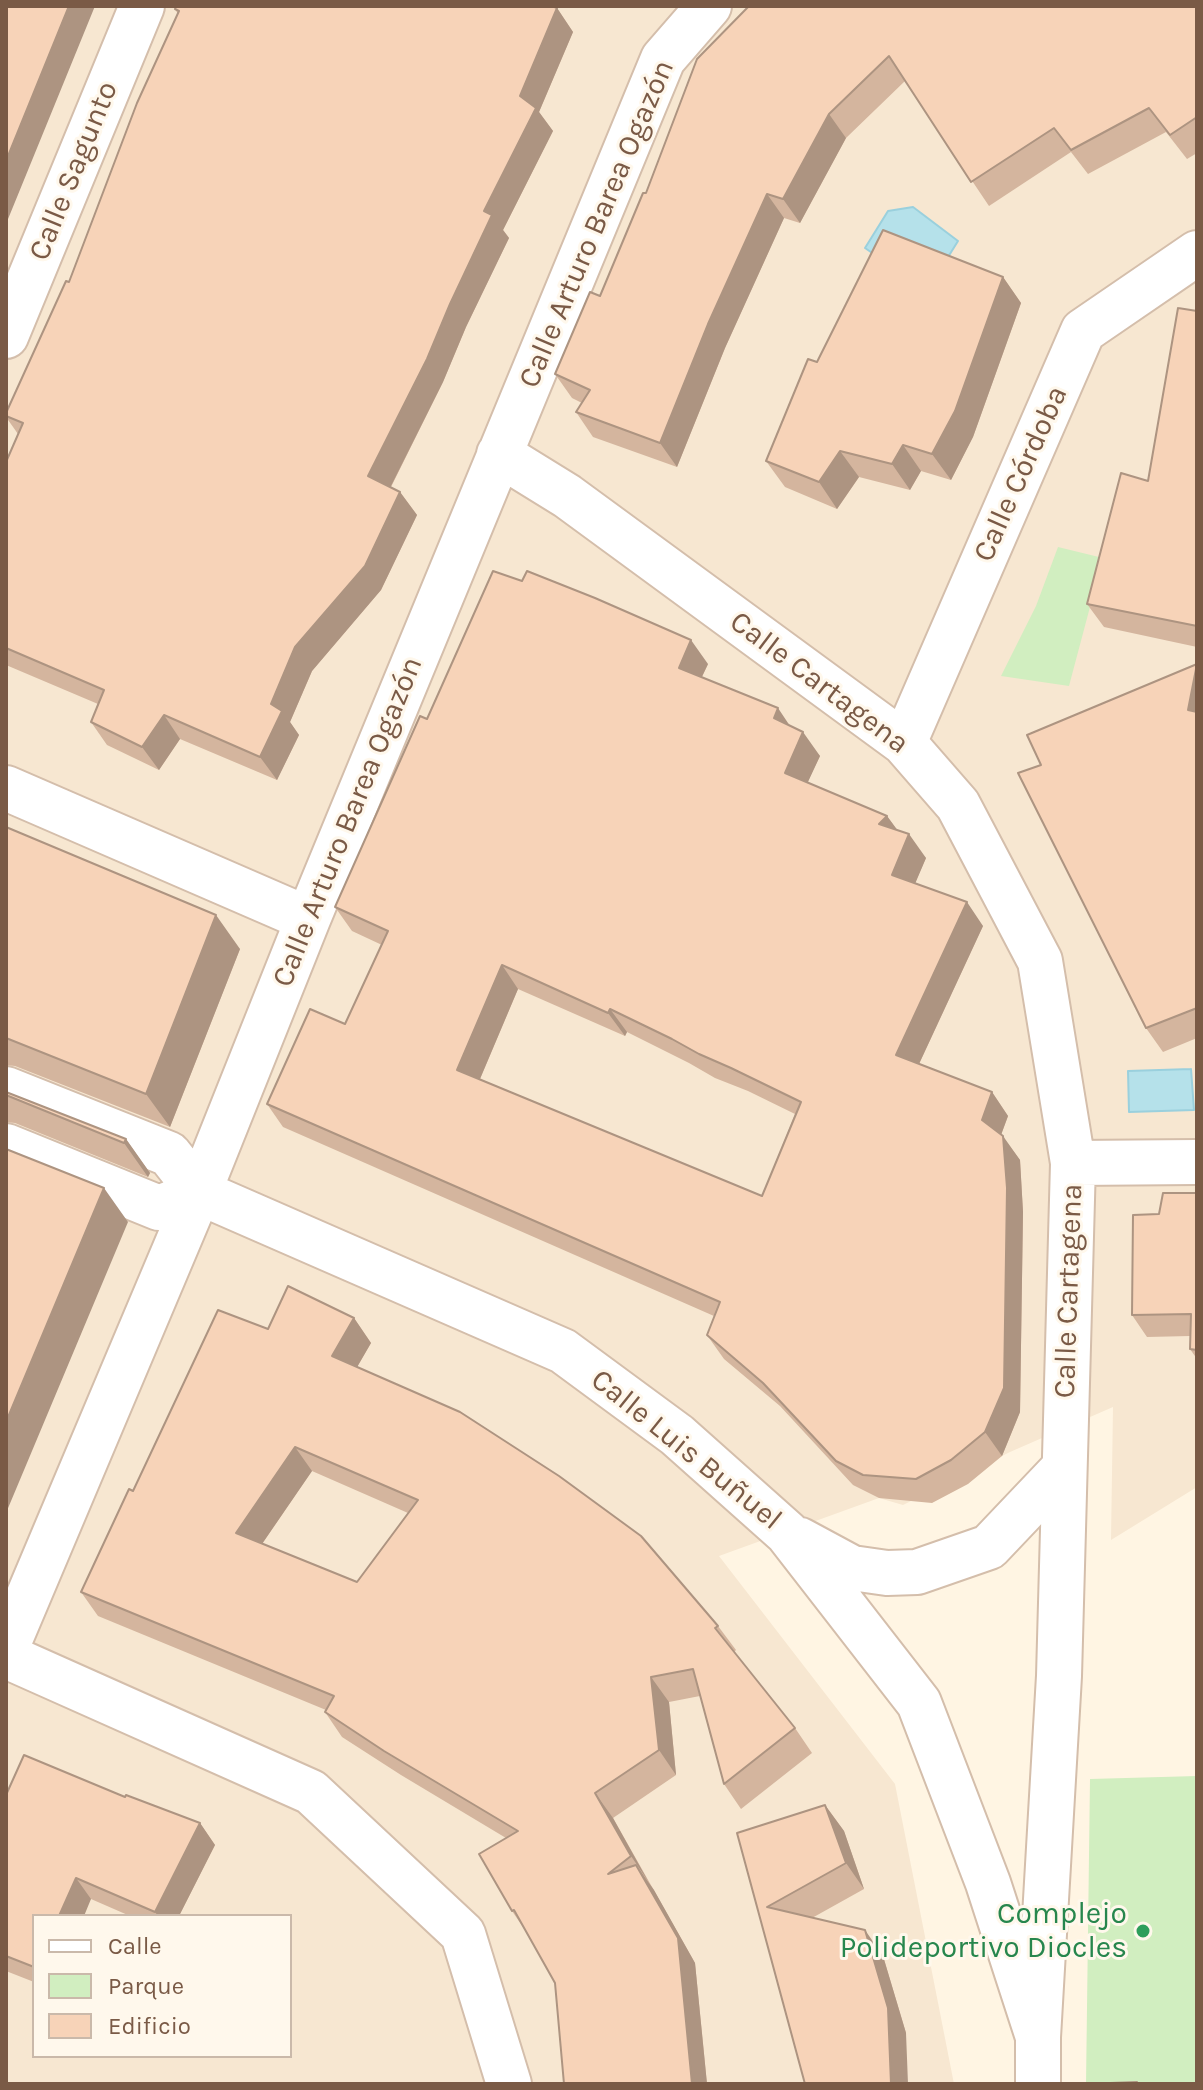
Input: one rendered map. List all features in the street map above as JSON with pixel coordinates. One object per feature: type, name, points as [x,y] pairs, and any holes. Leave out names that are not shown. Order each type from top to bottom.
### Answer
[{"type":"street","name":"Calle Sagunto","points":[[6,336],[142,6]]},
{"type":"street","name":"Calle Arturo Barea Ogazón","points":[[6,1649],[199,1192],[308,919],[663,59],[709,6]]},
{"type":"street","name":"Calle Córdoba","points":[[904,743],[1083,331],[1197,253]]},
{"type":"street","name":"Calle Cartagena","points":[[499,454],[567,496],[904,743],[958,805],[1040,961],[1073,1163],[1059,1676],[1038,2037]]},
{"type":"street","points":[[6,788],[308,919]]},
{"type":"street","points":[[6,1089],[169,1154],[199,1192],[159,1208],[6,1146]]},
{"type":"street","points":[[1073,1163],[1197,1162]]},
{"type":"street","name":"Calle Luis Buñuel","points":[[199,1192],[563,1351],[677,1435],[787,1533],[919,1703],[988,1883],[1038,2037],[1038,2084]]},
{"type":"street","points":[[787,1533],[852,1568],[887,1573],[917,1572],[989,1547],[1064,1468]]},
{"type":"street","points":[[6,1656],[311,1792],[463,1934],[509,2084]]},
{"type":"shaded area","points":[[6,6],[1197,6],[1197,1487],[1111,1540],[1113,1407],[1010,1452],[903,1505],[879,1498],[719,1556],[895,1784],[954,2084],[6,2084]]},
{"type":"green space","points":[[1058,547],[1103,558],[1069,686],[1001,676],[1036,606]]},
{"type":"green space","name":"Complejo Polideportivo Diocles","points":[[1197,1776],[1197,2084],[1086,2084],[1090,1779]]},
{"type":"water","points":[[913,207],[958,241],[940,270],[881,259],[865,248],[888,211]]},
{"type":"water","points":[[1191,1069],[1194,1110],[1129,1112],[1128,1071]]},
{"type":"building","points":[[6,6],[69,6],[6,161]]},
{"type":"building","points":[[176,6],[557,8],[520,96],[536,108],[484,211],[492,215],[427,359],[368,476],[400,492],[365,566],[295,647],[271,704],[282,711],[260,757],[164,715],[142,747],[91,722],[104,690],[6,648],[6,462],[23,423],[6,416],[6,413],[66,281],[69,282],[137,103],[179,11],[175,9]]},
{"type":"building","points":[[749,6],[1197,6],[1197,117],[1170,135],[1149,108],[1071,150],[1054,128],[971,182],[889,56],[829,114],[783,199],[767,194],[708,324],[660,443],[576,412],[590,390],[555,374],[590,292],[600,296],[643,193],[646,193],[697,59]]},
{"type":"building","points":[[883,230],[1003,277],[955,411],[932,454],[903,445],[892,464],[840,451],[819,482],[766,461],[808,359],[817,362]]},
{"type":"building","points":[[1178,308],[1197,311],[1197,626],[1087,604],[1121,473],[1148,481]]},
{"type":"building","points":[[493,571],[522,581],[527,571],[691,640],[679,668],[778,708],[774,718],[803,732],[785,773],[887,816],[879,824],[909,834],[892,875],[967,902],[896,1055],[992,1092],[982,1120],[1003,1136],[1007,1188],[1004,1388],[985,1432],[951,1460],[916,1479],[863,1475],[836,1461],[763,1383],[707,1335],[720,1302],[267,1104],[310,1009],[345,1024],[388,931],[335,907],[420,716],[427,719]],"holes":[[[502,965],[608,1013],[610,1009],[801,1102],[762,1196],[457,1070]]]},
{"type":"building","points":[[1197,664],[1188,710],[1197,712],[1197,1008],[1146,1028],[1018,773],[1041,765],[1027,735]]},
{"type":"building","points":[[6,827],[216,915],[146,1094],[6,1038]]},
{"type":"building","points":[[6,1092],[126,1139],[124,1143],[6,1095]]},
{"type":"building","points":[[6,1149],[104,1188],[6,1422]]},
{"type":"building","points":[[1163,1193],[1197,1193],[1197,1350],[1190,1349],[1191,1314],[1132,1315],[1133,1215],[1159,1214]]},
{"type":"building","points":[[288,1286],[354,1318],[332,1356],[460,1412],[559,1476],[641,1536],[718,1626],[715,1628],[795,1728],[724,1784],[693,1669],[651,1677],[659,1750],[595,1793],[631,1856],[608,1874],[636,1865],[678,1938],[692,2084],[564,2084],[555,1983],[479,1854],[518,1831],[325,1712],[334,1696],[81,1592],[129,1489],[133,1491],[218,1310],[268,1329]],"holes":[[[295,1447],[418,1500],[357,1582],[236,1533]]]},
{"type":"building","points":[[24,1755],[125,1797],[200,1823],[155,1912],[76,1878],[60,1914],[32,1914],[32,1966],[6,1956],[6,1795]]},
{"type":"building","points":[[825,1805],[846,1863],[767,1907],[865,1930],[888,2008],[891,2084],[805,2084],[737,1833]]},
{"type":"building","points":[[1137,2082],[1137,2084],[1084,2084]]},
{"type":"place","name":"Complejo Polideportivo Diocles","points":[[1143,1931]]}]
